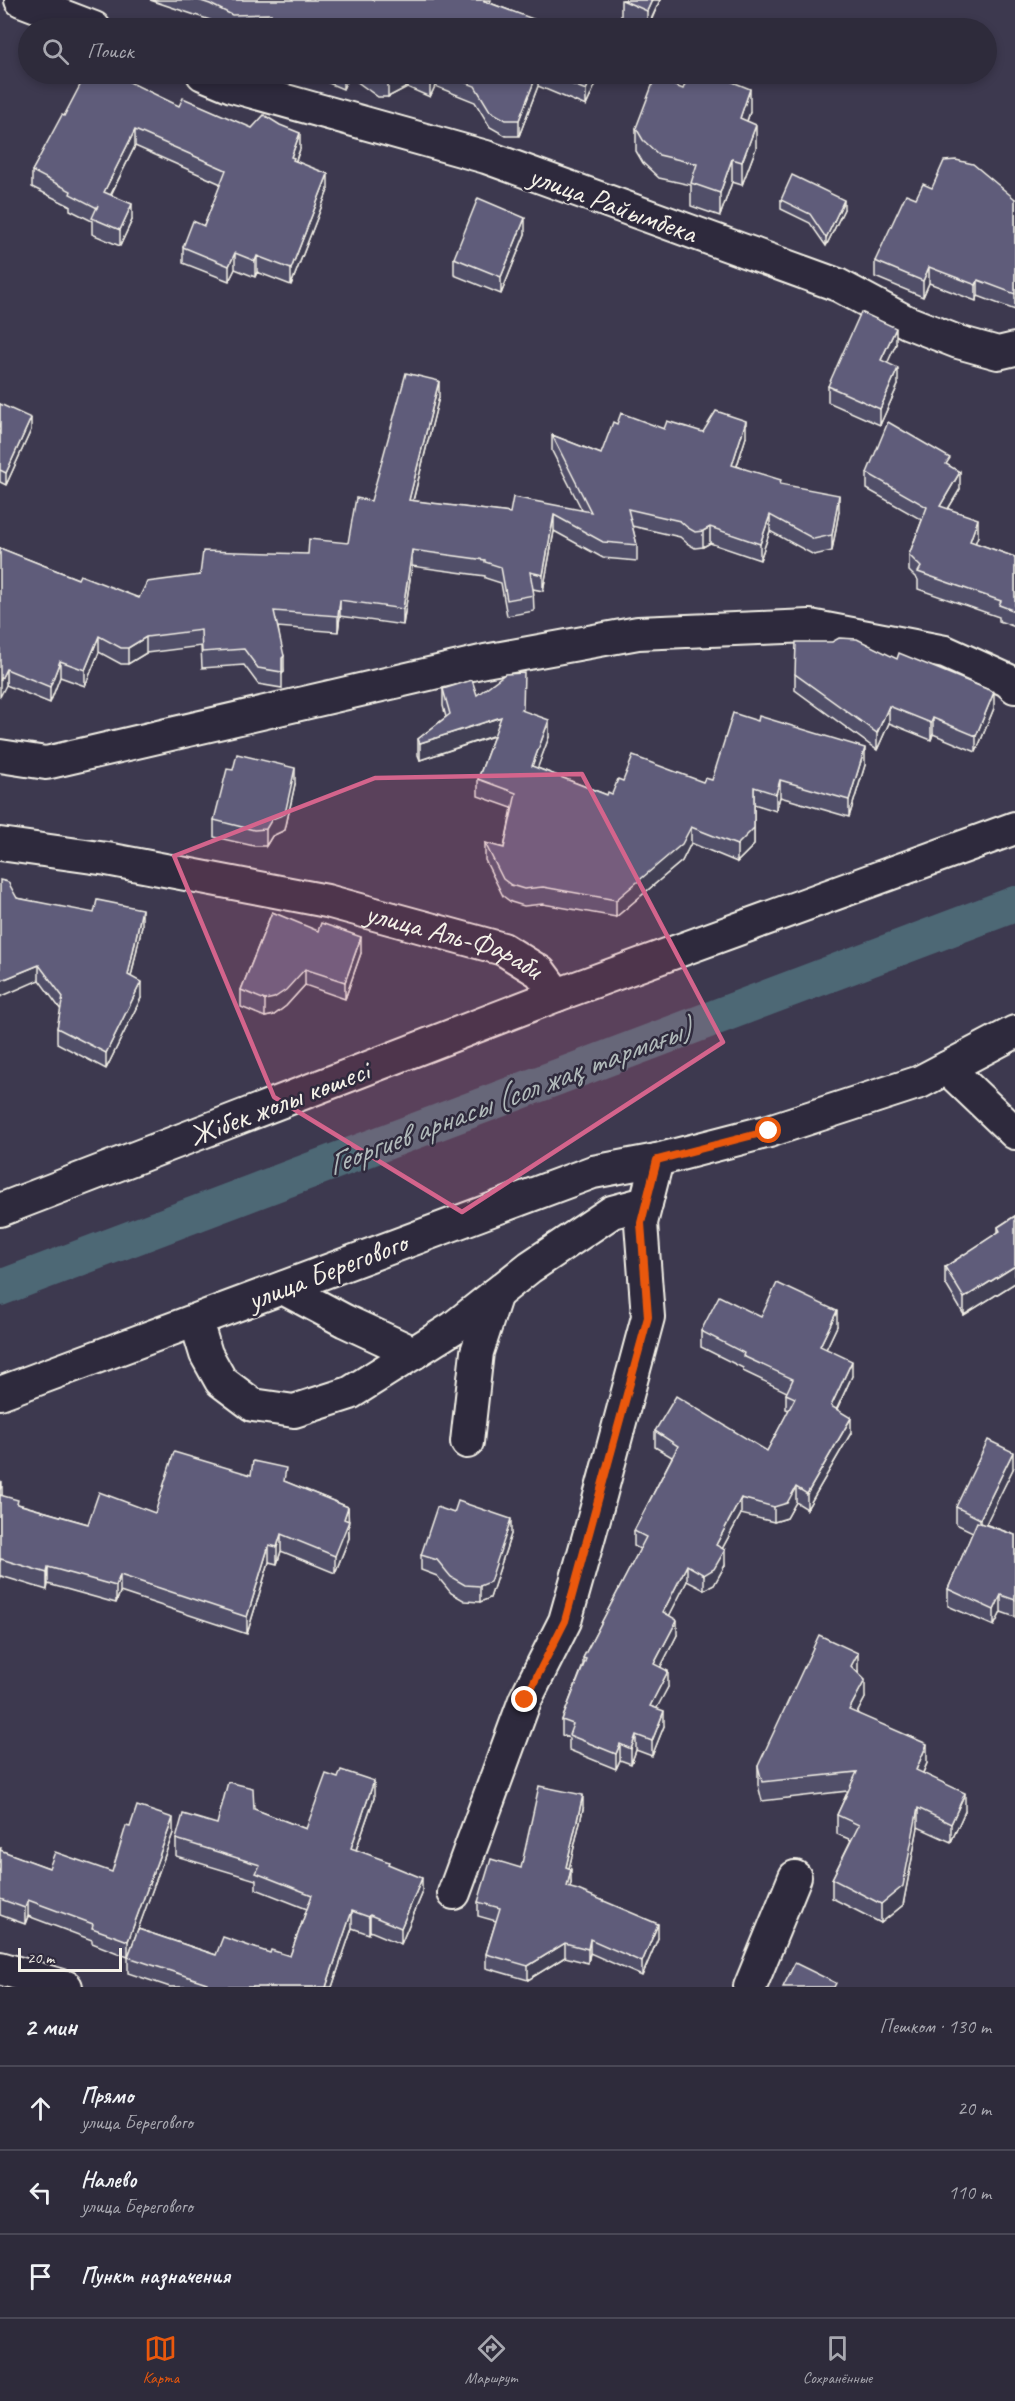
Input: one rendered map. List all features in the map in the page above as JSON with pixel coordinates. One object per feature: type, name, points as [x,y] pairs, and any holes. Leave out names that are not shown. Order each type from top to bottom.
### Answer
[{"type":"street","points":[[21,0],[68,18]]},
{"type":"street","name":"улица Райымбека","points":[[227,84],[486,157],[838,285],[907,322],[958,342],[998,353],[1015,350]]},
{"type":"street","points":[[0,756],[46,763],[485,662],[638,633],[810,626],[945,652],[1007,680],[1015,687]]},
{"type":"street","name":"улица Аль-Фараби","points":[[0,844],[106,859],[349,907],[503,949],[540,972],[557,995],[1015,828]]},
{"type":"street","name":"Жібек жолы көшесі","points":[[0,1210],[557,995]]},
{"type":"street","name":"улица Берегового","points":[[0,1393],[594,1172],[657,1160],[769,1131],[920,1082],[1015,1032]]},
{"type":"street","points":[[947,1068],[1015,1133]]},
{"type":"street","points":[[454,1893],[525,1700],[565,1621],[596,1512],[648,1317],[641,1223],[657,1160]]},
{"type":"street","points":[[196,1321],[206,1354],[221,1381],[252,1405],[294,1411],[350,1393],[453,1328],[530,1267],[612,1212],[646,1203]]},
{"type":"street","points":[[283,1288],[345,1321],[414,1353]]},
{"type":"street","points":[[467,1442],[477,1352],[496,1294]]},
{"type":"street","points":[[750,1987],[795,1877]]},
{"type":"street","points":[[0,1968],[66,1987]]},
{"type":"highlighted area","points":[[582,774],[723,1042],[462,1212],[274,1097],[174,856],[375,778]]},
{"type":"building","points":[[198,0],[484,0],[530,18],[270,18],[271,14],[232,15]]},
{"type":"building","points":[[622,0],[652,0],[647,11]]},
{"type":"building","points":[[81,84],[134,84],[179,106],[183,98],[252,128],[264,115],[300,133],[291,157],[294,158],[293,160],[328,174],[291,269],[257,256],[255,261],[235,253],[229,266],[183,247],[193,221],[204,226],[226,170],[135,130],[104,192],[132,204],[120,230],[92,218],[97,208],[70,194],[71,191],[32,171],[62,115],[64,116]]},
{"type":"building","points":[[470,84],[533,84],[519,120],[506,120],[490,111],[475,86]]},
{"type":"building","points":[[571,84],[589,84],[586,90]]},
{"type":"building","points":[[653,84],[670,84],[683,89],[685,84],[738,84],[750,89],[740,118],[756,125],[742,162],[732,159],[720,193],[691,183],[697,164],[659,155],[643,140],[636,128]]},
{"type":"building","points":[[956,160],[973,164],[1015,199],[1015,294],[978,280],[976,285],[929,267],[923,281],[875,261],[906,194],[916,198],[923,184],[932,188],[944,161]]},
{"type":"building","points":[[792,175],[844,200],[826,238],[810,214],[781,200]]},
{"type":"building","points":[[478,198],[525,218],[501,277],[454,258]]},
{"type":"building","points":[[861,312],[896,328],[881,360],[898,368],[880,409],[828,386]]},
{"type":"building","points":[[406,373],[439,381],[409,500],[510,513],[513,497],[591,512],[552,435],[601,454],[613,422],[617,424],[621,413],[664,429],[667,421],[703,432],[716,411],[746,421],[732,465],[781,480],[780,484],[839,495],[832,535],[814,539],[770,515],[760,544],[710,527],[695,532],[680,521],[628,509],[637,545],[603,542],[554,515],[543,575],[530,572],[534,595],[507,600],[501,567],[485,562],[485,560],[412,550],[403,609],[340,600],[338,616],[274,611],[284,656],[282,672],[258,668],[244,649],[202,652],[201,630],[146,637],[128,648],[121,648],[99,636],[85,670],[60,661],[50,687],[6,669],[0,681],[0,548],[78,579],[80,575],[139,598],[147,582],[200,575],[203,551],[308,554],[309,539],[348,543],[356,498],[371,501]]},
{"type":"building","points":[[0,404],[31,418],[6,473],[0,470]]},
{"type":"building","points":[[888,422],[950,458],[946,464],[960,472],[940,506],[978,519],[970,541],[1015,557],[1015,611],[999,605],[1001,601],[918,572],[921,567],[909,555],[927,507],[867,473]]},
{"type":"building","points":[[839,638],[857,639],[897,659],[899,653],[994,692],[976,736],[933,718],[931,723],[889,706],[877,733],[795,674],[796,642],[832,642]]},
{"type":"building","points":[[524,673],[523,709],[521,710],[549,720],[532,766],[607,795],[608,792],[612,794],[618,779],[623,781],[633,756],[703,782],[705,778],[712,780],[733,713],[758,721],[759,716],[865,748],[849,800],[780,780],[776,794],[754,787],[754,828],[737,845],[691,827],[682,844],[616,900],[543,887],[524,889],[511,885],[503,879],[485,843],[504,848],[516,793],[478,779],[501,717],[420,743],[418,739],[450,714],[443,689],[472,680],[477,695],[505,674]]},
{"type":"building","points":[[237,754],[295,768],[285,814],[272,819],[266,829],[254,830],[214,820],[227,769],[233,770]]},
{"type":"building","points":[[0,880],[8,882],[17,898],[94,913],[97,900],[142,909],[128,975],[141,982],[106,1053],[57,1028],[63,997],[39,965],[0,981]]},
{"type":"building","points":[[272,912],[318,931],[321,923],[361,937],[345,982],[305,969],[286,990],[274,998],[265,1000],[241,990]]},
{"type":"building","points":[[1015,1216],[1015,1266],[964,1298],[945,1267],[1000,1231],[998,1227]]},
{"type":"building","points":[[777,1283],[837,1311],[820,1346],[852,1361],[831,1406],[851,1418],[807,1494],[796,1487],[787,1503],[774,1507],[741,1498],[716,1545],[725,1550],[714,1569],[704,1575],[687,1565],[663,1612],[677,1620],[654,1664],[668,1671],[650,1706],[664,1711],[652,1741],[636,1735],[631,1749],[620,1744],[616,1754],[569,1735],[573,1724],[562,1720],[586,1659],[583,1658],[646,1537],[634,1531],[678,1446],[655,1431],[676,1396],[767,1451],[795,1398],[786,1394],[793,1379],[743,1356],[744,1353],[701,1331],[719,1296],[761,1317]]},
{"type":"building","points":[[988,1440],[1013,1452],[980,1519],[956,1507]]},
{"type":"building","points":[[174,1452],[251,1475],[253,1461],[286,1468],[284,1481],[348,1507],[344,1519],[349,1521],[335,1556],[281,1534],[277,1547],[269,1545],[247,1617],[120,1575],[116,1586],[48,1567],[47,1573],[1,1559],[0,1562],[0,1495],[18,1500],[17,1504],[88,1524],[99,1492],[155,1513]]},
{"type":"building","points":[[458,1501],[511,1519],[490,1582],[480,1586],[465,1585],[451,1577],[437,1560],[421,1555],[437,1507],[454,1513]]},
{"type":"building","points":[[977,1522],[1015,1535],[1015,1600],[1001,1595],[994,1610],[948,1589]]},
{"type":"building","points":[[819,1635],[858,1653],[851,1666],[865,1680],[849,1710],[927,1744],[916,1770],[965,1793],[951,1824],[918,1808],[903,1886],[881,1904],[832,1879],[859,1825],[837,1815],[857,1772],[762,1782],[758,1766]]},
{"type":"building","points":[[341,1770],[374,1781],[351,1848],[389,1862],[388,1864],[422,1878],[401,1928],[370,1915],[369,1917],[352,1911],[326,1987],[206,1987],[207,1983],[128,1957],[138,1929],[216,1955],[223,1937],[270,1953],[271,1950],[290,1956],[312,1895],[256,1873],[260,1865],[176,1839],[183,1814],[217,1824],[228,1782],[253,1788],[254,1809],[306,1829],[326,1774],[338,1778]]},
{"type":"building","points":[[539,1786],[583,1795],[566,1867],[571,1869],[567,1887],[658,1924],[642,1962],[590,1939],[588,1949],[565,1943],[528,1966],[486,1954],[500,1908],[478,1902],[491,1859],[521,1868]]},
{"type":"building","points":[[137,1806],[173,1818],[128,1941],[92,1928],[93,1924],[28,1900],[25,1908],[0,1899],[0,1850],[49,1868],[55,1852],[112,1872],[126,1826],[130,1827]]},
{"type":"building","points":[[795,1963],[836,1983],[834,1987],[783,1987]]},
{"type":"waterway","name":"Георгиев арнасы (сол жақ тармағы)","points":[[0,1288],[1015,904]]},
{"type":"route","points":[[525,1700],[565,1621],[648,1317],[641,1223],[657,1160],[769,1131]]}]
